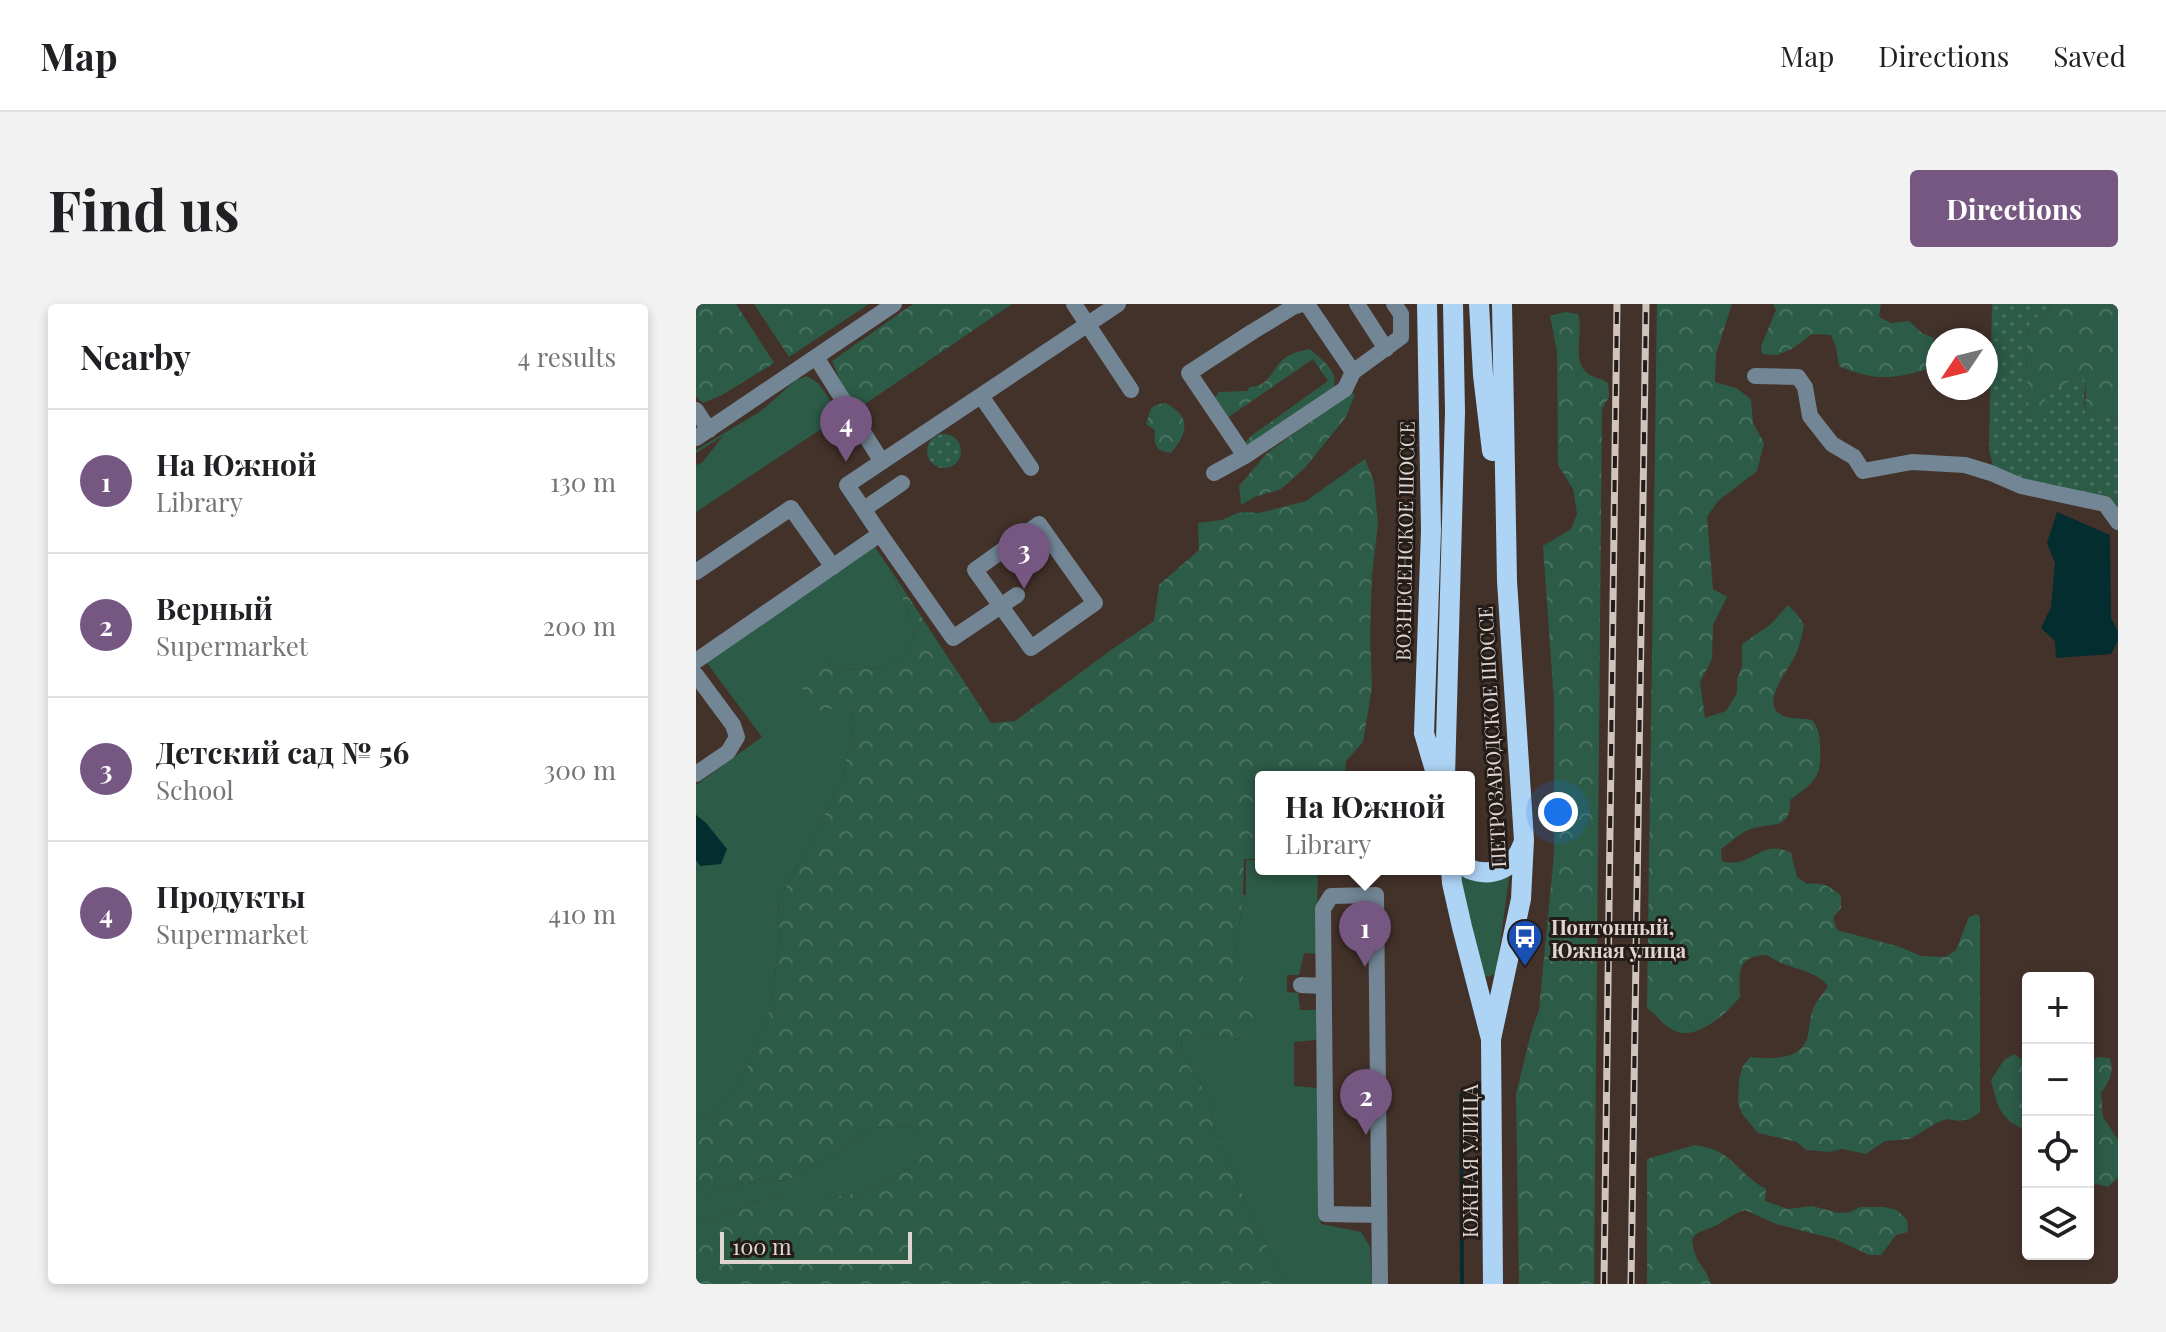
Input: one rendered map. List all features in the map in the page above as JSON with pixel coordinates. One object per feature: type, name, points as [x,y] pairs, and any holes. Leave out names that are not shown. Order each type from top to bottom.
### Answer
[{"type":"main road","name":"ВОЗНЕСЕНСКОЕ ШОССЕ","points":[[1427,304],[1431,530],[1424,733],[1435,771]]},
{"type":"main road","name":"ПЕТРОЗАВОДСКОЕ ШОССЕ","points":[[1445,771],[1455,412],[1453,304]]},
{"type":"main road","points":[[1479,304],[1483,375],[1507,581]]},
{"type":"main road","name":"ПЕТРОЗАВОДСКОЕ ШОССЕ","points":[[1491,1039],[1521,899],[1524,840],[1507,581],[1502,304]]},
{"type":"main road","points":[[1475,870],[1485,873],[1503,869],[1517,857],[1524,840]]},
{"type":"main road","points":[[1452,875],[1491,1039]]},
{"type":"main road","name":"ЮЖНАЯ УЛИЦА","points":[[1491,1039],[1493,1284]]},
{"type":"street","points":[[696,410],[702,434],[894,304]]},
{"type":"street","points":[[1074,304],[1131,390]]},
{"type":"street","points":[[1017,595],[953,638],[847,485],[1118,304]]},
{"type":"street","points":[[1245,456],[1189,373],[1293,307],[1304,304],[1353,372]]},
{"type":"street","points":[[1357,304],[1386,349]]},
{"type":"street","points":[[1214,473],[1245,456],[1345,389],[1353,372],[1401,337],[1401,314],[1394,304]]},
{"type":"street","points":[[816,357],[882,462]]},
{"type":"street","points":[[1755,376],[1798,377],[1805,387],[1810,416],[1832,444],[1854,457],[1863,471],[1912,462],[1965,465],[2021,486],[2105,504],[2118,522]]},
{"type":"street","points":[[981,396],[1031,468]]},
{"type":"street","points":[[864,509],[902,483]]},
{"type":"street","points":[[696,572],[791,508],[833,567]]},
{"type":"street","points":[[1039,524],[1095,603],[1031,648],[1001,606],[975,570],[1039,524]]},
{"type":"street","points":[[696,661],[880,534]]},
{"type":"street","points":[[696,675],[702,696],[733,725],[737,737],[728,752],[696,774]]},
{"type":"street","points":[[1379,1215],[1326,1214],[1323,909],[1331,896],[1376,895],[1380,1284]]},
{"type":"street","points":[[1301,985],[1323,986]]},
{"type":"green space","points":[[696,304],[736,304],[774,363],[703,403],[696,397]]},
{"type":"green space","points":[[754,304],[869,304],[789,357]]},
{"type":"green space","points":[[913,304],[1012,304],[859,408],[850,404],[832,361]]},
{"type":"green space","points":[[1657,304],[1732,304],[1716,354],[1715,382],[1736,388],[1751,399],[1753,423],[1764,443],[1757,471],[1718,501],[1707,517],[1713,589],[1727,597],[1713,625],[1712,659],[1700,682],[1705,718],[1726,711],[1737,693],[1742,644],[1771,624],[1788,605],[1804,625],[1797,652],[1777,688],[1774,705],[1777,712],[1786,717],[1812,720],[1819,738],[1818,772],[1811,783],[1790,800],[1787,817],[1777,824],[1741,834],[1721,849],[1722,861],[1742,861],[1771,849],[1791,853],[1797,877],[1807,884],[1826,886],[1841,896],[1841,908],[1833,918],[1837,930],[1921,956],[1946,957],[1956,950],[1969,917],[1977,914],[1980,917],[1980,1112],[1970,1119],[1947,1119],[1936,1123],[1910,1139],[1885,1141],[1866,1154],[1842,1149],[1829,1152],[1806,1150],[1797,1142],[1758,1133],[1742,1114],[1738,1102],[1739,1079],[1750,1057],[1783,1057],[1803,1046],[1812,1011],[1828,986],[1822,980],[1767,955],[1757,956],[1750,958],[1742,967],[1740,997],[1718,1019],[1699,1030],[1680,1033],[1647,1008]]},
{"type":"green space","points":[[1773,304],[1881,304],[1879,317],[1891,323],[1909,321],[1926,335],[1926,368],[1901,376],[1861,374],[1839,366],[1831,335],[1812,334],[1792,349],[1777,355],[1762,354],[1761,346],[1776,310]]},
{"type":"green space","points":[[1992,304],[2050,304],[2048,312],[2034,319],[2029,328],[2026,354],[2030,422],[2041,425],[2046,415],[2045,388],[2063,387],[2070,379],[2080,375],[2086,382],[2085,413],[2101,418],[2118,417],[2118,513],[2021,482],[1994,469],[1989,450],[1990,400],[1998,400],[1998,328],[1992,328]]},
{"type":"green space","points":[[2050,304],[2118,304],[2118,417],[2101,418],[2085,413],[2086,382],[2070,379],[2041,425],[2030,423],[2027,340],[2032,321],[2048,312]]},
{"type":"green space","points":[[1565,312],[1578,314],[1581,365],[1587,373],[1608,383],[1609,397],[1602,409],[1594,1284],[1519,1284],[1516,1094],[1539,1010],[1554,854],[1554,702],[1543,546],[1571,529],[1577,514],[1573,489],[1558,465],[1557,352],[1550,316]]},
{"type":"green space","points":[[1309,349],[1333,373],[1332,390],[1247,446],[1244,444],[1251,436],[1328,381],[1313,359],[1227,418],[1213,400],[1219,392],[1247,391],[1250,387],[1258,386],[1284,359]]},
{"type":"green space","points":[[807,376],[819,384],[841,416],[696,512],[696,465],[702,463],[723,436],[696,453],[696,450],[761,411],[796,380]]},
{"type":"green space","points":[[1350,393],[1355,394],[1346,417],[1304,469],[1281,489],[1241,505],[1239,486],[1267,453]]},
{"type":"green space","points":[[1165,403],[1180,413],[1184,425],[1181,439],[1171,453],[1159,449],[1155,443],[1155,430],[1146,424],[1153,407]]},
{"type":"green space","points":[[944,434],[956,439],[961,451],[956,463],[944,468],[932,463],[927,451],[932,439]]},
{"type":"green space","points":[[1365,459],[1374,482],[1378,524],[1372,575],[1372,687],[1363,742],[1346,761],[1345,771],[1255,771],[1255,859],[1244,859],[1236,951],[1253,1017],[1238,1040],[1206,1033],[1182,1035],[1181,1054],[1207,1094],[1214,1128],[1223,1151],[1284,1284],[696,1284],[696,1223],[731,1214],[754,1201],[828,1198],[863,1192],[911,1167],[929,1150],[915,1126],[872,1128],[788,1180],[744,1183],[709,1194],[696,1182],[696,1115],[708,1121],[745,1073],[770,1010],[780,936],[778,901],[842,779],[853,728],[852,706],[817,711],[790,670],[820,661],[845,670],[885,668],[906,653],[914,641],[913,624],[890,569],[991,723],[1015,721],[1154,621],[1159,585],[1199,550],[1198,523],[1306,501]]},
{"type":"green space","points":[[873,544],[890,569],[913,624],[914,641],[906,653],[885,668],[845,670],[820,661],[852,705],[853,728],[842,779],[778,901],[780,936],[770,1010],[745,1073],[708,1121],[696,1115],[696,860],[701,866],[706,823],[696,815],[696,785],[762,737],[704,659]]},
{"type":"green space","points":[[1246,860],[1255,860],[1255,875],[1318,875],[1316,954],[1304,953],[1299,975],[1287,975],[1287,992],[1298,993],[1300,1010],[1317,1010],[1316,1040],[1294,1042],[1294,1086],[1318,1088],[1321,1224],[1361,1232],[1370,1247],[1372,1284],[1284,1284],[1223,1151],[1214,1128],[1207,1094],[1181,1054],[1182,1035],[1206,1033],[1238,1040],[1252,1017],[1236,951],[1243,895],[1246,895]]},
{"type":"green space","points":[[1510,871],[1496,973],[1488,977],[1483,974],[1459,875]]},
{"type":"green space","points":[[2014,1054],[2022,1060],[2022,1128],[2005,1116],[1995,1097],[1991,1080],[2004,1060]]},
{"type":"green space","points":[[2110,1058],[2112,1068],[2101,1093],[2103,1117],[2118,1140],[2118,1178],[2108,1187],[2094,1185],[2094,1060]]},
{"type":"green space","points":[[915,1126],[930,1150],[911,1167],[863,1192],[828,1198],[754,1201],[731,1214],[696,1223],[696,1182],[709,1194],[744,1183],[788,1180],[872,1128]]},
{"type":"green space","points":[[1695,1145],[1718,1152],[1766,1189],[1765,1201],[1788,1209],[1812,1206],[1838,1213],[1860,1207],[1884,1207],[1897,1210],[1907,1220],[1908,1232],[1896,1235],[1881,1255],[1869,1255],[1835,1239],[1776,1224],[1745,1210],[1692,1238],[1697,1258],[1711,1284],[1647,1284],[1647,1159]]},
{"type":"water","points":[[2057,512],[2110,535],[2111,618],[2118,631],[2118,641],[2111,654],[2056,658],[2055,641],[2041,628],[2051,607],[2055,563],[2047,543]]},
{"type":"water","points":[[696,815],[727,849],[721,864],[700,866],[696,860]]},
{"type":"waterway","points":[[1461,1095],[1462,1284]]},
{"type":"railway","points":[[1604,1284],[1617,304]]},
{"type":"railway","points":[[1631,1284],[1646,304]]},
{"type":"place","name":"Продукты","points":[[846,462]]},
{"type":"place","name":"Детский сад № 56","points":[[1024,589]]},
{"type":"place","name":"На Южной","points":[[1365,967]]},
{"type":"place","name":"Понтонный, Южная улица","points":[[1525,968]]},
{"type":"place","name":"Верный","points":[[1366,1135]]}]
